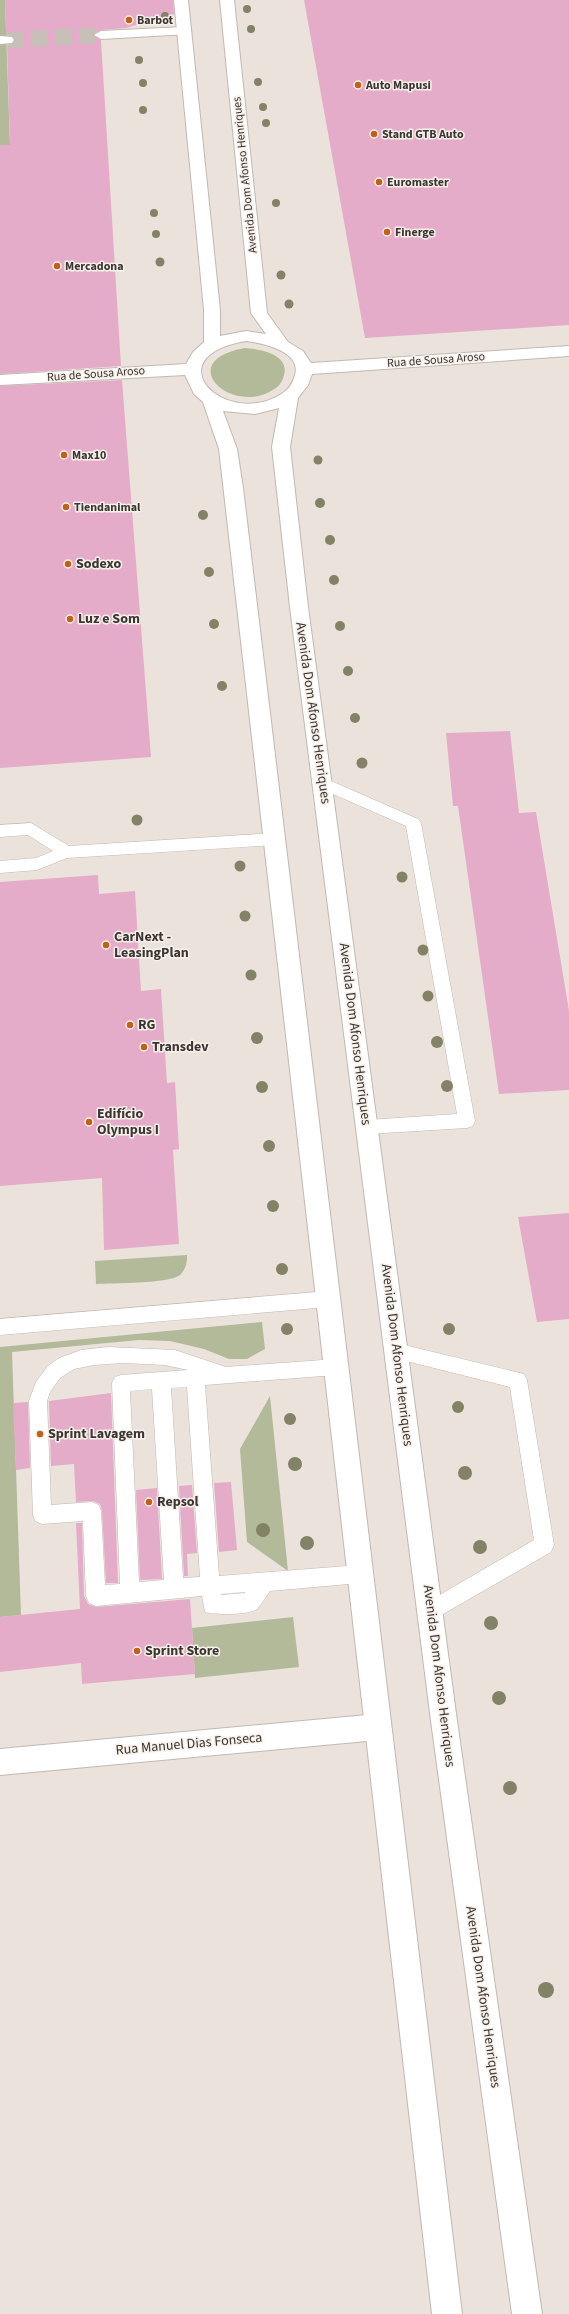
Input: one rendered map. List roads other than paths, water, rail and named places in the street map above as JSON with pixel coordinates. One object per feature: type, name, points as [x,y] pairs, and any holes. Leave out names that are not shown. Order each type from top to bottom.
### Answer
[{"type":"main road","points":[[181,0],[212,310],[212,344]]},
{"type":"main road","name":"Avenida Dom Afonso Henriques","points":[[227,0],[259,313],[281,343]]},
{"type":"main road","points":[[100,36],[184,31]]},
{"type":"main road","name":"Avenida Dom Afonso Henriques","points":[[192,369],[197,357],[212,344],[228,338],[246,336],[265,338],[281,343],[293,351],[301,360],[304,369],[299,386],[290,396],[282,447],[296,585],[431,1611],[444,1720],[527,2314]]},
{"type":"main road","name":"Rua de Sousa Aroso","points":[[304,369],[569,351]]},
{"type":"main road","points":[[192,369],[193,380],[200,391],[211,400],[225,406],[242,408],[260,407],[276,403],[290,396]]},
{"type":"main road","name":"Rua de Sousa Aroso","points":[[0,380],[192,369]]},
{"type":"main road","points":[[211,400],[228,449],[234,488],[447,2314]]},
{"type":"main road","name":"Rua Manuel Dias Fonseca","points":[[0,1762],[378,1727]]},
{"type":"lane","points":[[322,783],[413,823],[467,1121],[367,1127]]},
{"type":"lane","points":[[0,831],[31,829],[66,852]]},
{"type":"lane","points":[[0,867],[38,864],[66,852],[274,839]]},
{"type":"lane","points":[[0,1326],[328,1299]]},
{"type":"lane","points":[[396,1351],[518,1380],[544,1545],[431,1611]]},
{"type":"lane","points":[[211,1586],[96,1596],[92,1511],[42,1514],[38,1401],[41,1387],[50,1374],[72,1361],[99,1357],[147,1354],[176,1358],[227,1374]]},
{"type":"lane","points":[[130,1592],[120,1383],[336,1366]]},
{"type":"lane","points":[[195,1377],[212,1605],[250,1602],[264,1582],[360,1574]]},
{"type":"lane","points":[[161,1380],[174,1589]]},
{"type":"tunnel","points":[[7,40],[101,35]]},
{"type":"place","name":"Barbot","points":[[129,20]]},
{"type":"place","name":"Auto Mapusi","points":[[358,85]]},
{"type":"place","name":"Stand GTB Auto","points":[[374,134]]},
{"type":"place","name":"Euromaster","points":[[379,182]]},
{"type":"place","name":"Finerge","points":[[387,232]]},
{"type":"place","name":"Mercadona","points":[[57,266]]},
{"type":"place","name":"Max10","points":[[64,455]]},
{"type":"place","name":"Tiendanimal","points":[[66,507]]},
{"type":"place","name":"Sodexo","points":[[68,564]]},
{"type":"place","name":"Luz e Som","points":[[70,619]]},
{"type":"place","name":"CarNext - LeasingPlan","points":[[106,945]]},
{"type":"place","name":"RG","points":[[130,1025]]},
{"type":"place","name":"Transdev","points":[[144,1047]]},
{"type":"place","name":"Edifício Olympus I","points":[[89,1122]]},
{"type":"place","name":"Sprint Lavagem","points":[[40,1434]]},
{"type":"place","name":"Repsol","points":[[149,1502]]},
{"type":"place","name":"Sprint Store","points":[[137,1651]]}]
